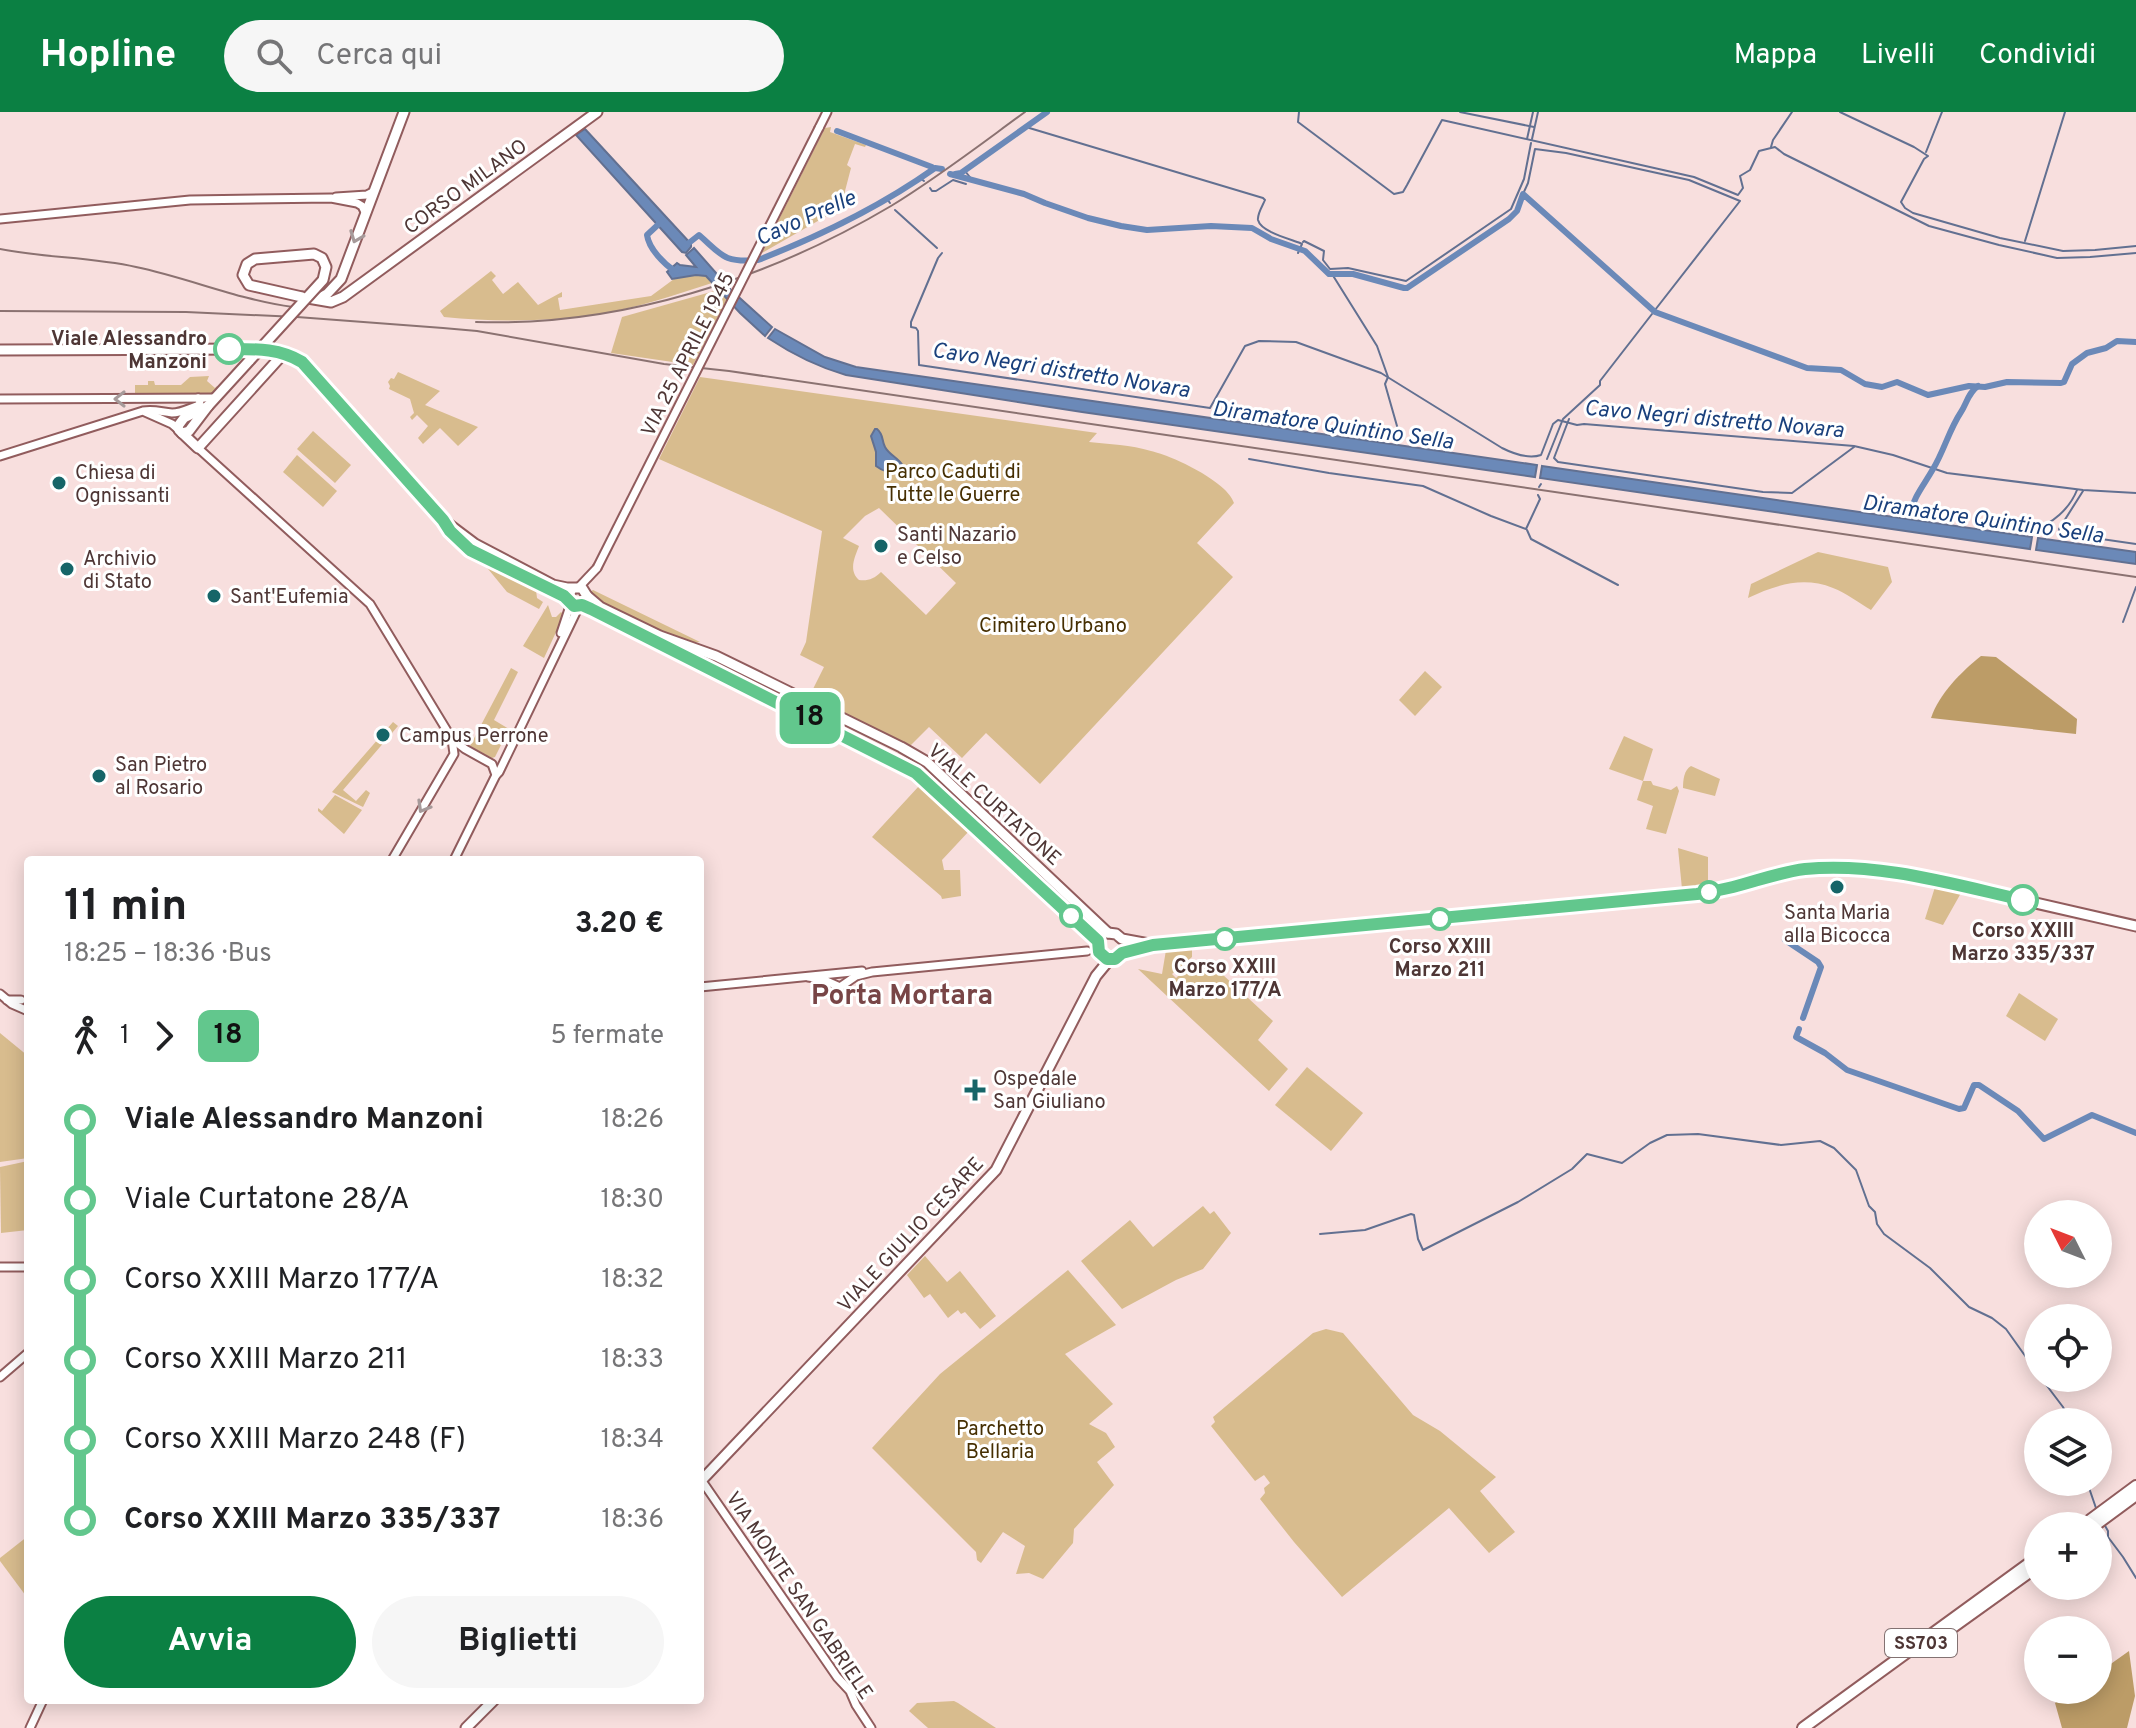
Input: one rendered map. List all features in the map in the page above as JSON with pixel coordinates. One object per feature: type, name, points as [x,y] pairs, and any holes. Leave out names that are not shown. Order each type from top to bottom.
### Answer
[{"type":"highway","points":[[2107,1512],[2136,1486]]},
{"type":"highway","points":[[2110,1512],[2136,1495]]},
{"type":"highway","name":"SS703","points":[[1803,1728],[2024,1567]]},
{"type":"highway","name":"SS703","points":[[1815,1728],[2024,1576]]},
{"type":"main road","points":[[354,288],[342,288],[341,279],[404,112]]},
{"type":"main road","name":"CORSO MILANO","points":[[317,299],[337,300],[597,112]]},
{"type":"main road","points":[[207,438],[197,439],[178,426],[182,419],[211,402],[250,360],[323,280],[326,267],[322,258],[310,254],[255,259],[247,264],[243,275],[249,285],[302,297],[317,299],[327,294],[341,279]]},
{"type":"main road","points":[[0,350],[255,349],[284,353]]},
{"type":"main road","points":[[186,432],[198,448],[284,353]]},
{"type":"main road","name":"VIALE CURTATONE","points":[[284,353],[302,362],[443,520],[475,544],[660,636],[716,656],[927,762],[1108,933]]},
{"type":"main road","name":"VIALE CURTATONE","points":[[578,597],[916,773],[1101,951]]},
{"type":"main road","points":[[1087,951],[1119,956],[1153,945],[1697,894],[1774,875],[1825,868],[1874,870],[1926,878],[2136,926]]},
{"type":"main road","points":[[1101,951],[1108,933],[1153,945]]},
{"type":"main road","points":[[1122,939],[1122,953]]},
{"type":"main road","name":"VIALE GIULIO CESARE","points":[[704,1479],[996,1170],[1096,976],[1101,951]]},
{"type":"main road","points":[[466,1728],[490,1704]]},
{"type":"street","name":"VIA 25 APRILE 1945","points":[[578,597],[597,568],[827,112]]},
{"type":"street","points":[[331,198],[373,192]]},
{"type":"street","points":[[0,219],[190,200],[331,198],[357,203],[365,212]]},
{"type":"street","points":[[0,399],[198,398],[211,402]]},
{"type":"street","points":[[0,456],[151,409],[182,412],[199,405],[198,398]]},
{"type":"street","points":[[143,411],[186,432]]},
{"type":"street","points":[[198,448],[370,604],[452,739],[492,764],[496,775]]},
{"type":"street","points":[[492,764],[502,757],[578,597]]},
{"type":"street","points":[[456,856],[499,772],[578,597]]},
{"type":"street","points":[[452,739],[454,754]]},
{"type":"street","points":[[394,856],[454,754],[462,747]]},
{"type":"street","points":[[834,985],[832,978],[863,971],[1087,951]]},
{"type":"street","points":[[808,977],[840,987],[842,977]]},
{"type":"street","points":[[704,987],[842,977]]},
{"type":"street","points":[[0,994],[7,1000],[24,1003]]},
{"type":"street","points":[[0,1267],[24,1267]]},
{"type":"street","points":[[0,1377],[24,1356]]},
{"type":"street","name":"VIA MONTE SAN GABRIELE","points":[[704,1486],[837,1677],[850,1691],[871,1728]]},
{"type":"street","points":[[30,1728],[41,1704]]},
{"type":"green space","points":[[831,127],[830,132],[866,145],[855,144],[847,165],[851,168],[844,206],[762,253],[825,128]]},
{"type":"green space","points":[[491,271],[496,276],[492,280],[503,294],[518,282],[538,305],[562,292],[562,297],[558,298],[560,310],[651,296],[674,279],[696,275],[706,276],[712,283],[642,305],[580,317],[483,320],[444,317],[440,311]]},
{"type":"green space","points":[[718,290],[727,299],[693,365],[611,353],[622,317]]},
{"type":"green space","points":[[398,372],[440,391],[425,405],[478,427],[458,446],[440,428],[423,444],[418,438],[428,426],[417,415],[412,420],[410,417],[414,413],[410,399],[389,389],[388,382]]},
{"type":"green space","points":[[209,376],[207,381],[219,388],[212,393],[135,393],[135,385],[148,385],[148,381],[154,381],[155,385],[181,385],[190,377]]},
{"type":"green space","points":[[700,377],[1097,433],[1089,442],[1128,446],[1161,454],[1198,471],[1230,495],[1234,503],[1197,543],[1233,577],[1040,784],[986,733],[962,758],[929,727],[909,747],[810,695],[824,667],[800,655],[806,642],[822,531],[659,459]],"holes":[[[879,508],[956,583],[926,615],[881,572],[871,579],[859,580],[853,568],[859,546],[843,538],[865,516]]]},
{"type":"green space","points":[[313,431],[351,465],[335,483],[297,449]]},
{"type":"green space","points":[[297,455],[337,491],[323,507],[283,472]]},
{"type":"green space","points":[[1818,552],[1888,567],[1892,582],[1871,610],[1822,584],[1800,582],[1768,589],[1748,598],[1751,584]]},
{"type":"green space","points":[[484,564],[536,590],[537,598],[543,602],[539,609],[507,592]]},
{"type":"green space","points":[[593,590],[700,642],[678,639],[634,621],[598,603],[591,596]]},
{"type":"green space","points":[[548,605],[552,617],[561,612],[564,615],[544,658],[523,646]]},
{"type":"green space","points":[[511,668],[518,672],[494,720],[509,729],[492,758],[470,746]]},
{"type":"green space","points":[[1425,671],[1442,687],[1415,716],[1399,700]]},
{"type":"green space","points":[[393,722],[398,726],[343,790],[356,801],[366,790],[370,793],[363,807],[332,792]]},
{"type":"green space","points":[[1624,736],[1653,749],[1643,781],[1609,769]]},
{"type":"green space","points":[[1691,766],[1720,779],[1715,796],[1683,788],[1685,773]]},
{"type":"green space","points":[[1643,781],[1651,781],[1653,785],[1671,790],[1677,786],[1679,791],[1666,834],[1646,829],[1653,806],[1637,800]]},
{"type":"green space","points":[[919,786],[927,787],[970,830],[942,860],[944,870],[960,870],[961,896],[942,899],[872,837]]},
{"type":"green space","points":[[335,795],[362,810],[344,834],[318,811],[318,808],[322,811]]},
{"type":"green space","points":[[1678,848],[1708,857],[1708,886],[1682,889]]},
{"type":"green space","points":[[1935,887],[1961,893],[1943,925],[1925,919]]},
{"type":"green space","points":[[1192,948],[1192,957],[1172,974],[1176,978],[1194,961],[1202,968],[1209,962],[1273,1021],[1258,1040],[1288,1069],[1269,1091],[1138,969],[1162,974],[1166,950]]},
{"type":"green space","points":[[2019,993],[2058,1019],[2045,1041],[2006,1016]]},
{"type":"green space","points":[[0,1033],[24,1053],[24,1159],[0,1162]]},
{"type":"green space","points":[[1307,1067],[1363,1113],[1331,1151],[1275,1105]]},
{"type":"green space","points":[[24,1162],[24,1230],[1,1233],[0,1167]]},
{"type":"green space","points":[[1203,1206],[1210,1214],[1214,1211],[1231,1233],[1203,1269],[1122,1309],[1081,1261],[1130,1220],[1153,1247]]},
{"type":"green space","points":[[925,1256],[947,1282],[960,1271],[996,1316],[980,1329],[965,1312],[961,1314],[958,1310],[948,1318],[930,1294],[924,1298],[907,1275]]},
{"type":"green space","name":"Parchetto Bellaria","points":[[1068,1270],[1116,1325],[1065,1354],[1113,1404],[1089,1424],[1106,1433],[1115,1447],[1097,1462],[1114,1485],[1074,1529],[1073,1543],[1043,1579],[1029,1573],[1016,1574],[1025,1546],[1003,1532],[981,1563],[977,1560],[976,1552],[872,1448],[940,1374]]},
{"type":"green space","points":[[1326,1329],[1343,1333],[1413,1415],[1440,1431],[1496,1477],[1480,1491],[1515,1532],[1489,1553],[1449,1508],[1342,1597],[1260,1499],[1265,1493],[1264,1488],[1270,1483],[1264,1475],[1255,1481],[1211,1426],[1215,1422],[1213,1417],[1313,1333]]},
{"type":"green space","points":[[24,1539],[24,1593],[0,1561]]},
{"type":"green space","points":[[954,1701],[996,1728],[928,1728],[909,1711],[917,1703]]},
{"type":"shaded area","points":[[1981,656],[1996,657],[2077,719],[2076,734],[1931,718],[1939,700]]},
{"type":"shaded area","points":[[2129,1651],[2135,1696],[2127,1728],[2062,1728],[2055,1704],[2112,1704],[2112,1663]]},
{"type":"water","points":[[585,129],[691,244],[686,253],[576,135]]},
{"type":"water","points":[[694,248],[731,290],[772,327],[765,336],[706,276],[672,279],[667,272],[677,263],[696,267],[686,255]]},
{"type":"water","points":[[775,329],[825,357],[856,367],[1537,465],[1535,477],[846,375],[806,360],[768,338]]},
{"type":"water","points":[[875,429],[881,433],[887,450],[903,466],[902,473],[888,472],[876,466],[871,436]]},
{"type":"water","points":[[1542,466],[2032,537],[2030,549],[1540,478]]},
{"type":"water","points":[[2038,538],[2136,552],[2136,564],[2036,550]]},
{"type":"waterway","name":"Cavo Prelle","points":[[955,174],[961,173],[1047,112]]},
{"type":"waterway","points":[[1299,112],[1298,122],[1394,194],[1403,192],[1442,120],[1694,177],[1738,195],[1743,188],[1740,176],[1750,170],[1759,151],[1775,147],[1929,226],[2057,258],[2136,253]]},
{"type":"waterway","points":[[1460,112],[1534,127]]},
{"type":"waterway","points":[[1527,139],[1533,112]]},
{"type":"waterway","points":[[1532,139],[1538,112]]},
{"type":"waterway","points":[[1771,147],[1792,112]]},
{"type":"waterway","points":[[1840,112],[1928,156],[1901,202],[1913,213],[2000,238],[2063,251],[2136,246]]},
{"type":"waterway","points":[[1926,152],[1942,112]]},
{"type":"waterway","points":[[2025,241],[2065,112]]},
{"type":"waterway","points":[[1026,127],[1263,198],[1265,200],[1258,218],[1260,224],[1302,244],[1298,253]]},
{"type":"waterway","points":[[837,131],[932,167]]},
{"type":"waterway","points":[[1303,242],[1324,251],[1323,260],[1330,269],[1348,268],[1406,281],[1511,209],[1524,179],[1531,143]]},
{"type":"waterway","points":[[1523,194],[1535,149],[1689,180],[1740,201],[1655,310]]},
{"type":"waterway","name":"Cavo Prelle","points":[[685,246],[699,235],[730,259],[758,260],[849,220],[935,168],[942,169]]},
{"type":"waterway","points":[[965,171],[973,181]]},
{"type":"waterway","points":[[950,174],[1121,226],[1147,230],[1211,226],[1252,228],[1271,239],[1305,251],[1329,274],[1353,274],[1404,288],[1509,219],[1517,211],[1523,194],[1655,312],[1807,368],[1841,370],[1865,384],[1882,387],[1897,382],[1928,395],[2007,382],[2061,383],[2072,364],[2087,353],[2106,348],[2117,341],[2136,342]]},
{"type":"waterway","name":"Cavo Prelle","points":[[920,178],[924,181]]},
{"type":"waterway","points":[[930,188],[936,191],[953,180],[966,184]]},
{"type":"waterway","name":"Cavo Negri distretto Novara","points":[[887,199],[890,203]]},
{"type":"waterway","name":"Cavo Negri distretto Novara","points":[[895,210],[937,248]]},
{"type":"waterway","points":[[662,221],[647,235],[648,240],[658,256],[676,272]]},
{"type":"waterway","name":"Cavo Negri distretto Novara","points":[[942,253],[911,322],[911,327],[918,331],[919,365],[1210,408],[1245,346],[1259,341],[1296,342],[1381,373],[1502,448],[1522,455],[1541,455],[1553,424],[1558,420],[1577,425],[1854,446],[1947,473],[2083,490],[2136,493]]},
{"type":"waterway","name":"Diramatore Quintino Sella","points":[[1332,274],[1377,346],[1388,377],[1385,384],[1401,440]]},
{"type":"waterway","points":[[1547,459],[1563,419],[1600,385],[1652,314]]},
{"type":"waterway","name":"Diramatore Quintino Sella","points":[[1910,514],[1957,419],[1978,386]]},
{"type":"waterway","points":[[1569,419],[1554,458],[1558,462],[1763,492],[1792,493],[1854,447]]},
{"type":"waterway","points":[[1249,459],[1423,486],[1526,529],[1540,499],[1538,495]]},
{"type":"waterway","name":"Diramatore Quintino Sella","points":[[2033,529],[2060,515],[2077,490]]},
{"type":"waterway","name":"Diramatore Quintino Sella","points":[[2083,491],[2059,529],[2060,533],[2136,544]]},
{"type":"waterway","points":[[1527,530],[1531,539],[1618,585]]},
{"type":"waterway","points":[[2123,622],[2136,587]]},
{"type":"waterway","points":[[1785,940],[1821,967],[1803,1018]]},
{"type":"waterway","points":[[1799,1029],[1796,1037],[1847,1070],[1959,1109],[1964,1108],[1974,1085],[1979,1085],[2018,1111],[2044,1139],[2092,1115],[2136,1133]]},
{"type":"waterway","points":[[1320,1234],[1365,1230],[1411,1214],[1414,1215],[1423,1250],[1518,1202],[1572,1169],[1587,1154],[1622,1163],[1667,1135],[1698,1134],[1781,1145],[1820,1141],[1834,1148],[1856,1170],[1869,1206],[1875,1212],[1877,1224],[1884,1234],[1930,1268],[1969,1307],[2006,1329],[2024,1354]]},
{"type":"waterway","points":[[2052,1392],[2064,1408]]},
{"type":"waterway","points":[[2092,1496],[2097,1511]]},
{"type":"waterway","points":[[2112,1542],[2136,1578]]},
{"type":"railway","points":[[476,322],[530,321],[638,307],[744,276],[795,256],[891,206],[1025,112]]},
{"type":"railway","points":[[0,249],[136,267],[293,307]]},
{"type":"railway","points":[[0,311],[186,312],[477,331],[664,364],[2136,577]]},
{"type":"bus line","name":"18","points":[[229,349],[275,351],[302,362],[470,550],[564,596],[574,606],[591,609],[916,773],[1098,941],[1099,952],[1107,959],[1153,945],[1697,894],[1774,875],[1825,868],[1885,871],[2023,900]]},
{"type":"place","name":"Viale Alessandro Manzoni","points":[[229,349]]},
{"type":"place","name":"Chiesa di Ognissanti","points":[[59,483]]},
{"type":"place","name":"Santi Nazario e Celso","points":[[881,546]]},
{"type":"place","name":"Archivio di Stato","points":[[67,569]]},
{"type":"place","name":"Sant'Eufemia","points":[[214,596]]},
{"type":"place","name":"Campus Perrone","points":[[383,735]]},
{"type":"place","name":"San Pietro al Rosario","points":[[99,776]]},
{"type":"place","name":"Santa Maria alla Bicocca","points":[[1837,887]]},
{"type":"place","name":"Corso XXIII Marzo 335/337","points":[[2023,900]]},
{"type":"place","name":"Corso XXIII Marzo 211","points":[[1440,919]]},
{"type":"place","name":"Corso XXIII Marzo 177/A","points":[[1225,939]]},
{"type":"place","name":"Ospedale San Giuliano","points":[[975,1090]]},
{"type":"district","name":"Porta Mortara","points":[[902,994]]},
{"type":"park label","name":"Parco Caduti di Tutte le Guerre","points":[[953,482]]},
{"type":"park label","name":"Cimitero Urbano","points":[[1053,625]]}]
